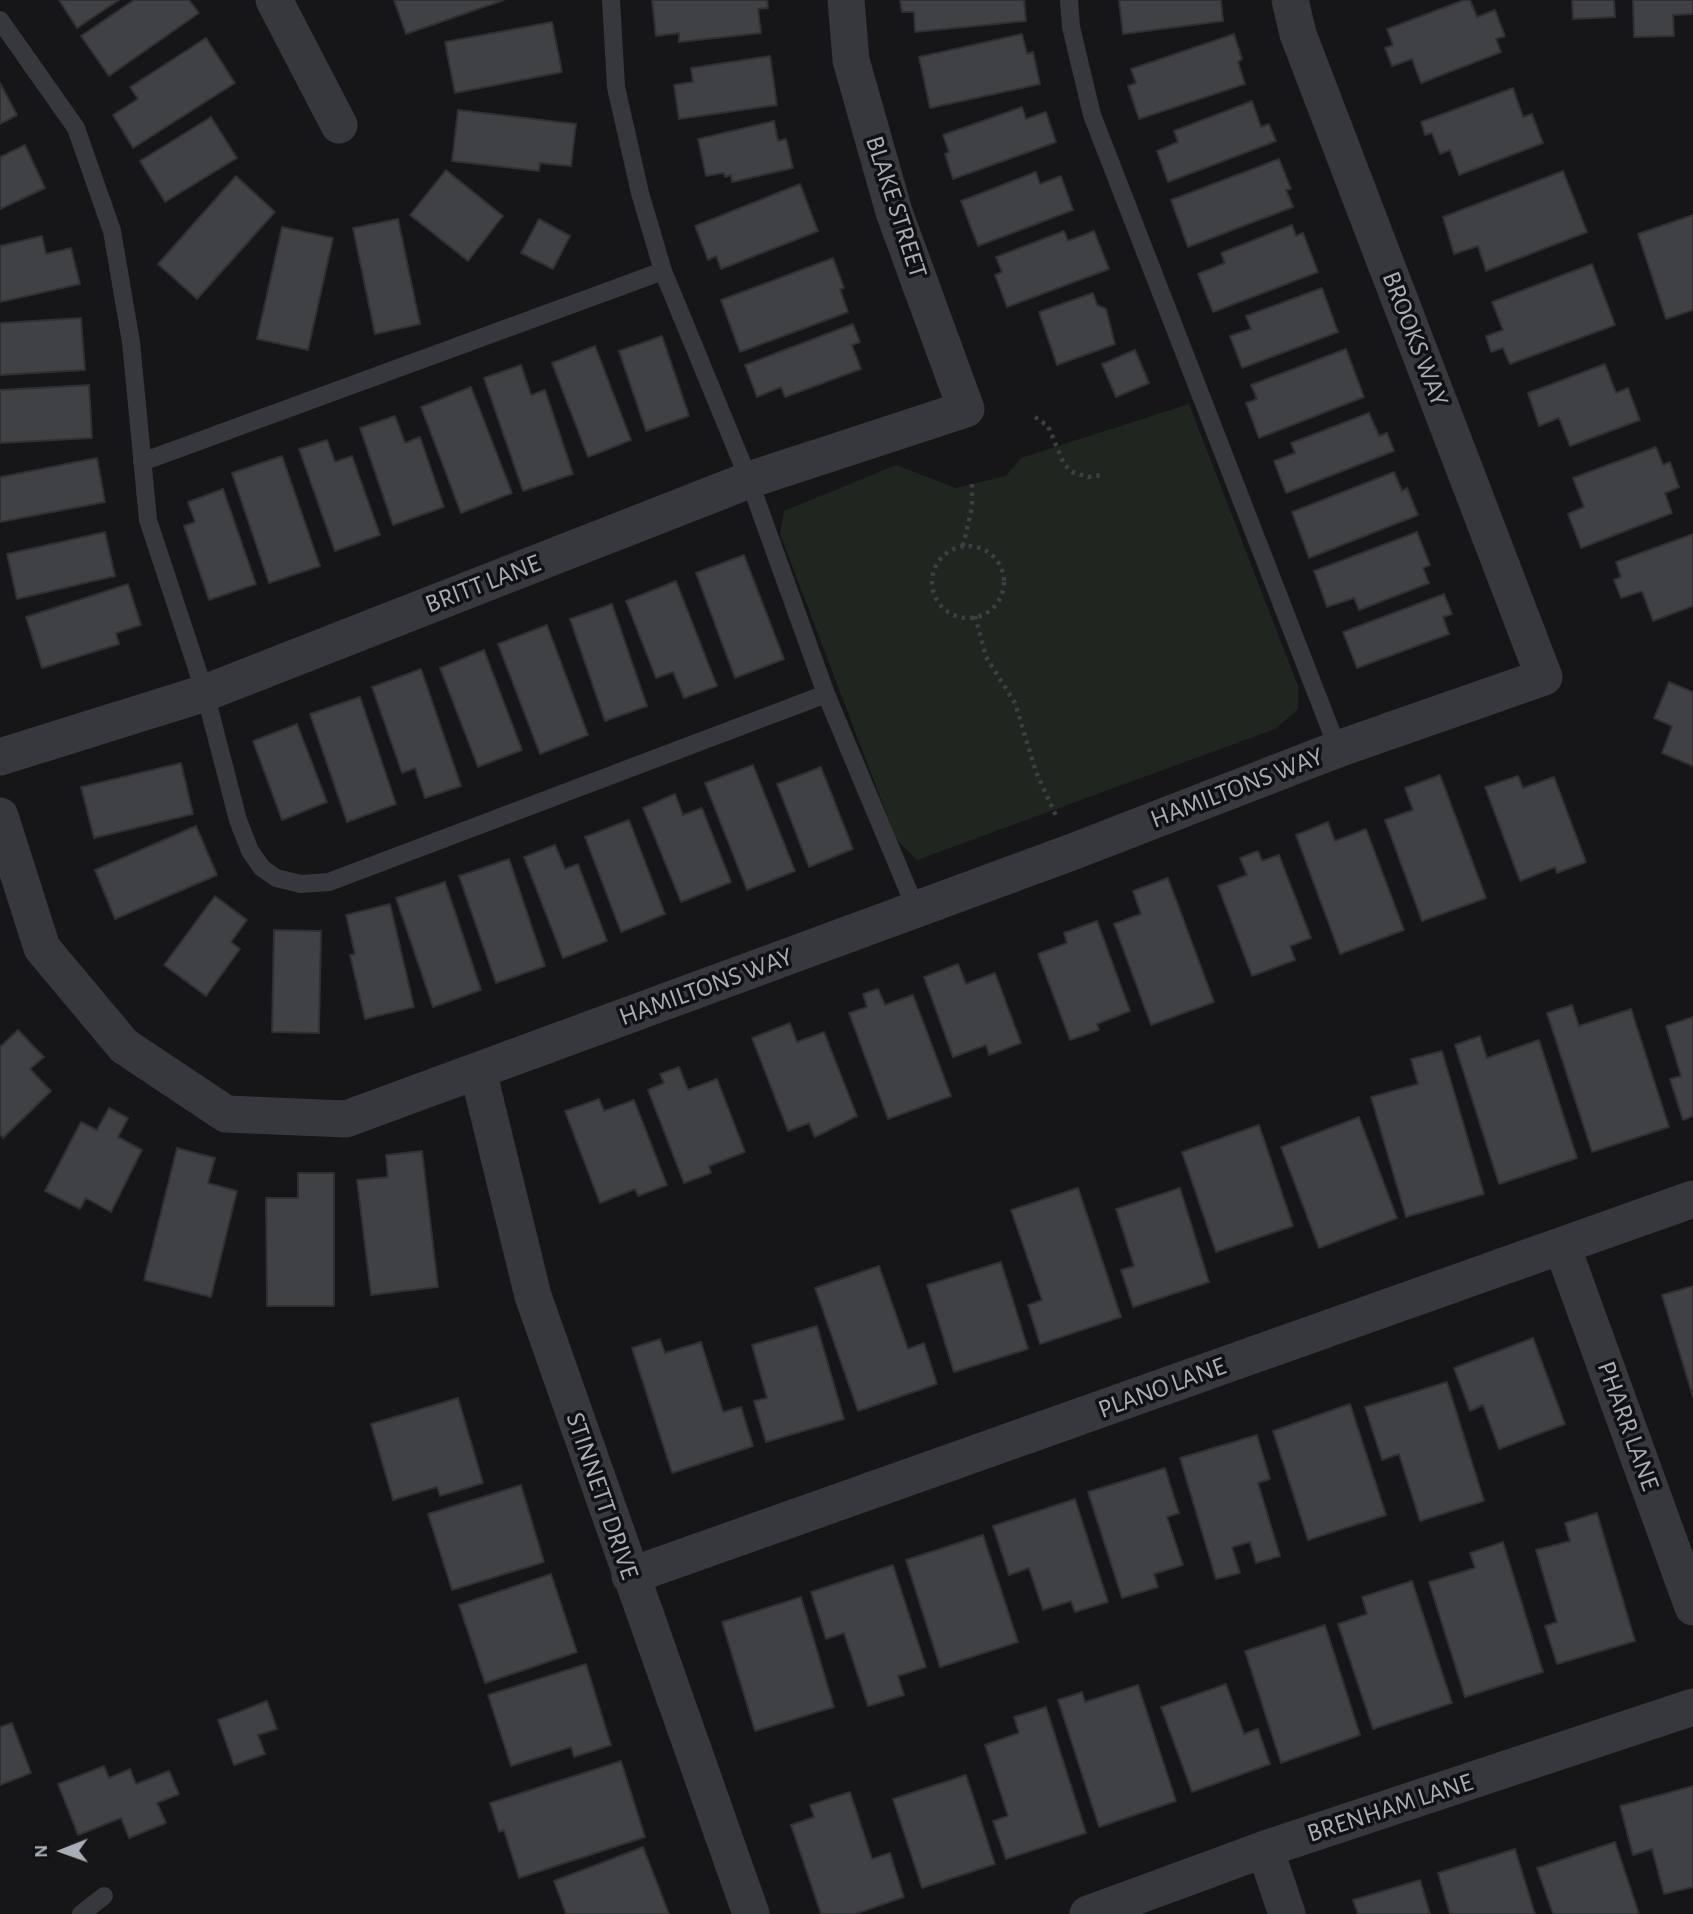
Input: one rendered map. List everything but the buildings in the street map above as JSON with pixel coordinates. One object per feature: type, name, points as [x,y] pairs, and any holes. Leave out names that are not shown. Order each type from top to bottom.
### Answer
[{"type":"street","points":[[274,0],[339,125]]},
{"type":"street","name":"BLAKE STREET","points":[[846,0],[851,60],[894,212],[966,409]]},
{"type":"street","name":"BROOKS WAY","points":[[1290,0],[1298,34],[1544,677]]},
{"type":"street","name":"BRITT LANE","points":[[0,757],[205,692],[749,480],[966,409]]},
{"type":"street","name":"HAMILTONS WAY","points":[[0,816],[42,948],[124,1046],[226,1114],[346,1119],[1072,852],[1338,749],[1544,677]]},
{"type":"street","name":"STINNETT DRIVE","points":[[478,1071],[533,1296],[751,1914]]},
{"type":"street","name":"PLANO LANE","points":[[630,1576],[1693,1199]]},
{"type":"street","name":"PHARR LANE","points":[[1562,1245],[1693,1607]]},
{"type":"street","name":"BRENHAM LANE","points":[[1088,1914],[1265,1849],[1693,1707]]},
{"type":"street","points":[[1265,1849],[1287,1914]]},
{"type":"lane","points":[[611,0],[617,87],[640,193],[663,271],[749,480],[826,694],[916,909]]},
{"type":"lane","points":[[1069,0],[1072,27],[1093,115],[1338,749]]},
{"type":"lane","points":[[0,20],[76,128],[112,231],[131,342],[148,520],[205,692],[238,820],[250,851],[262,868],[276,878],[301,884],[329,882],[826,694]]},
{"type":"lane","points":[[142,462],[663,271]]},
{"type":"lane","points":[[81,1914],[104,1896]]},
{"type":"path","points":[[1035,417],[1048,426],[1064,464],[1072,472],[1088,477],[1102,475]]},
{"type":"path","points":[[963,546],[972,508],[972,482]]},
{"type":"path","points":[[963,546],[988,551],[1003,570],[1002,595],[995,606],[975,616],[951,613],[936,597],[933,586],[936,565],[943,555],[963,546]]},
{"type":"path","points":[[975,616],[986,657],[1015,703],[1036,772],[1072,852]]},
{"type":"shaded area","points":[[1189,404],[1298,686],[1298,709],[1275,729],[917,860],[896,839],[780,534],[784,511],[896,465],[956,488],[1006,476],[1021,458]]}]
